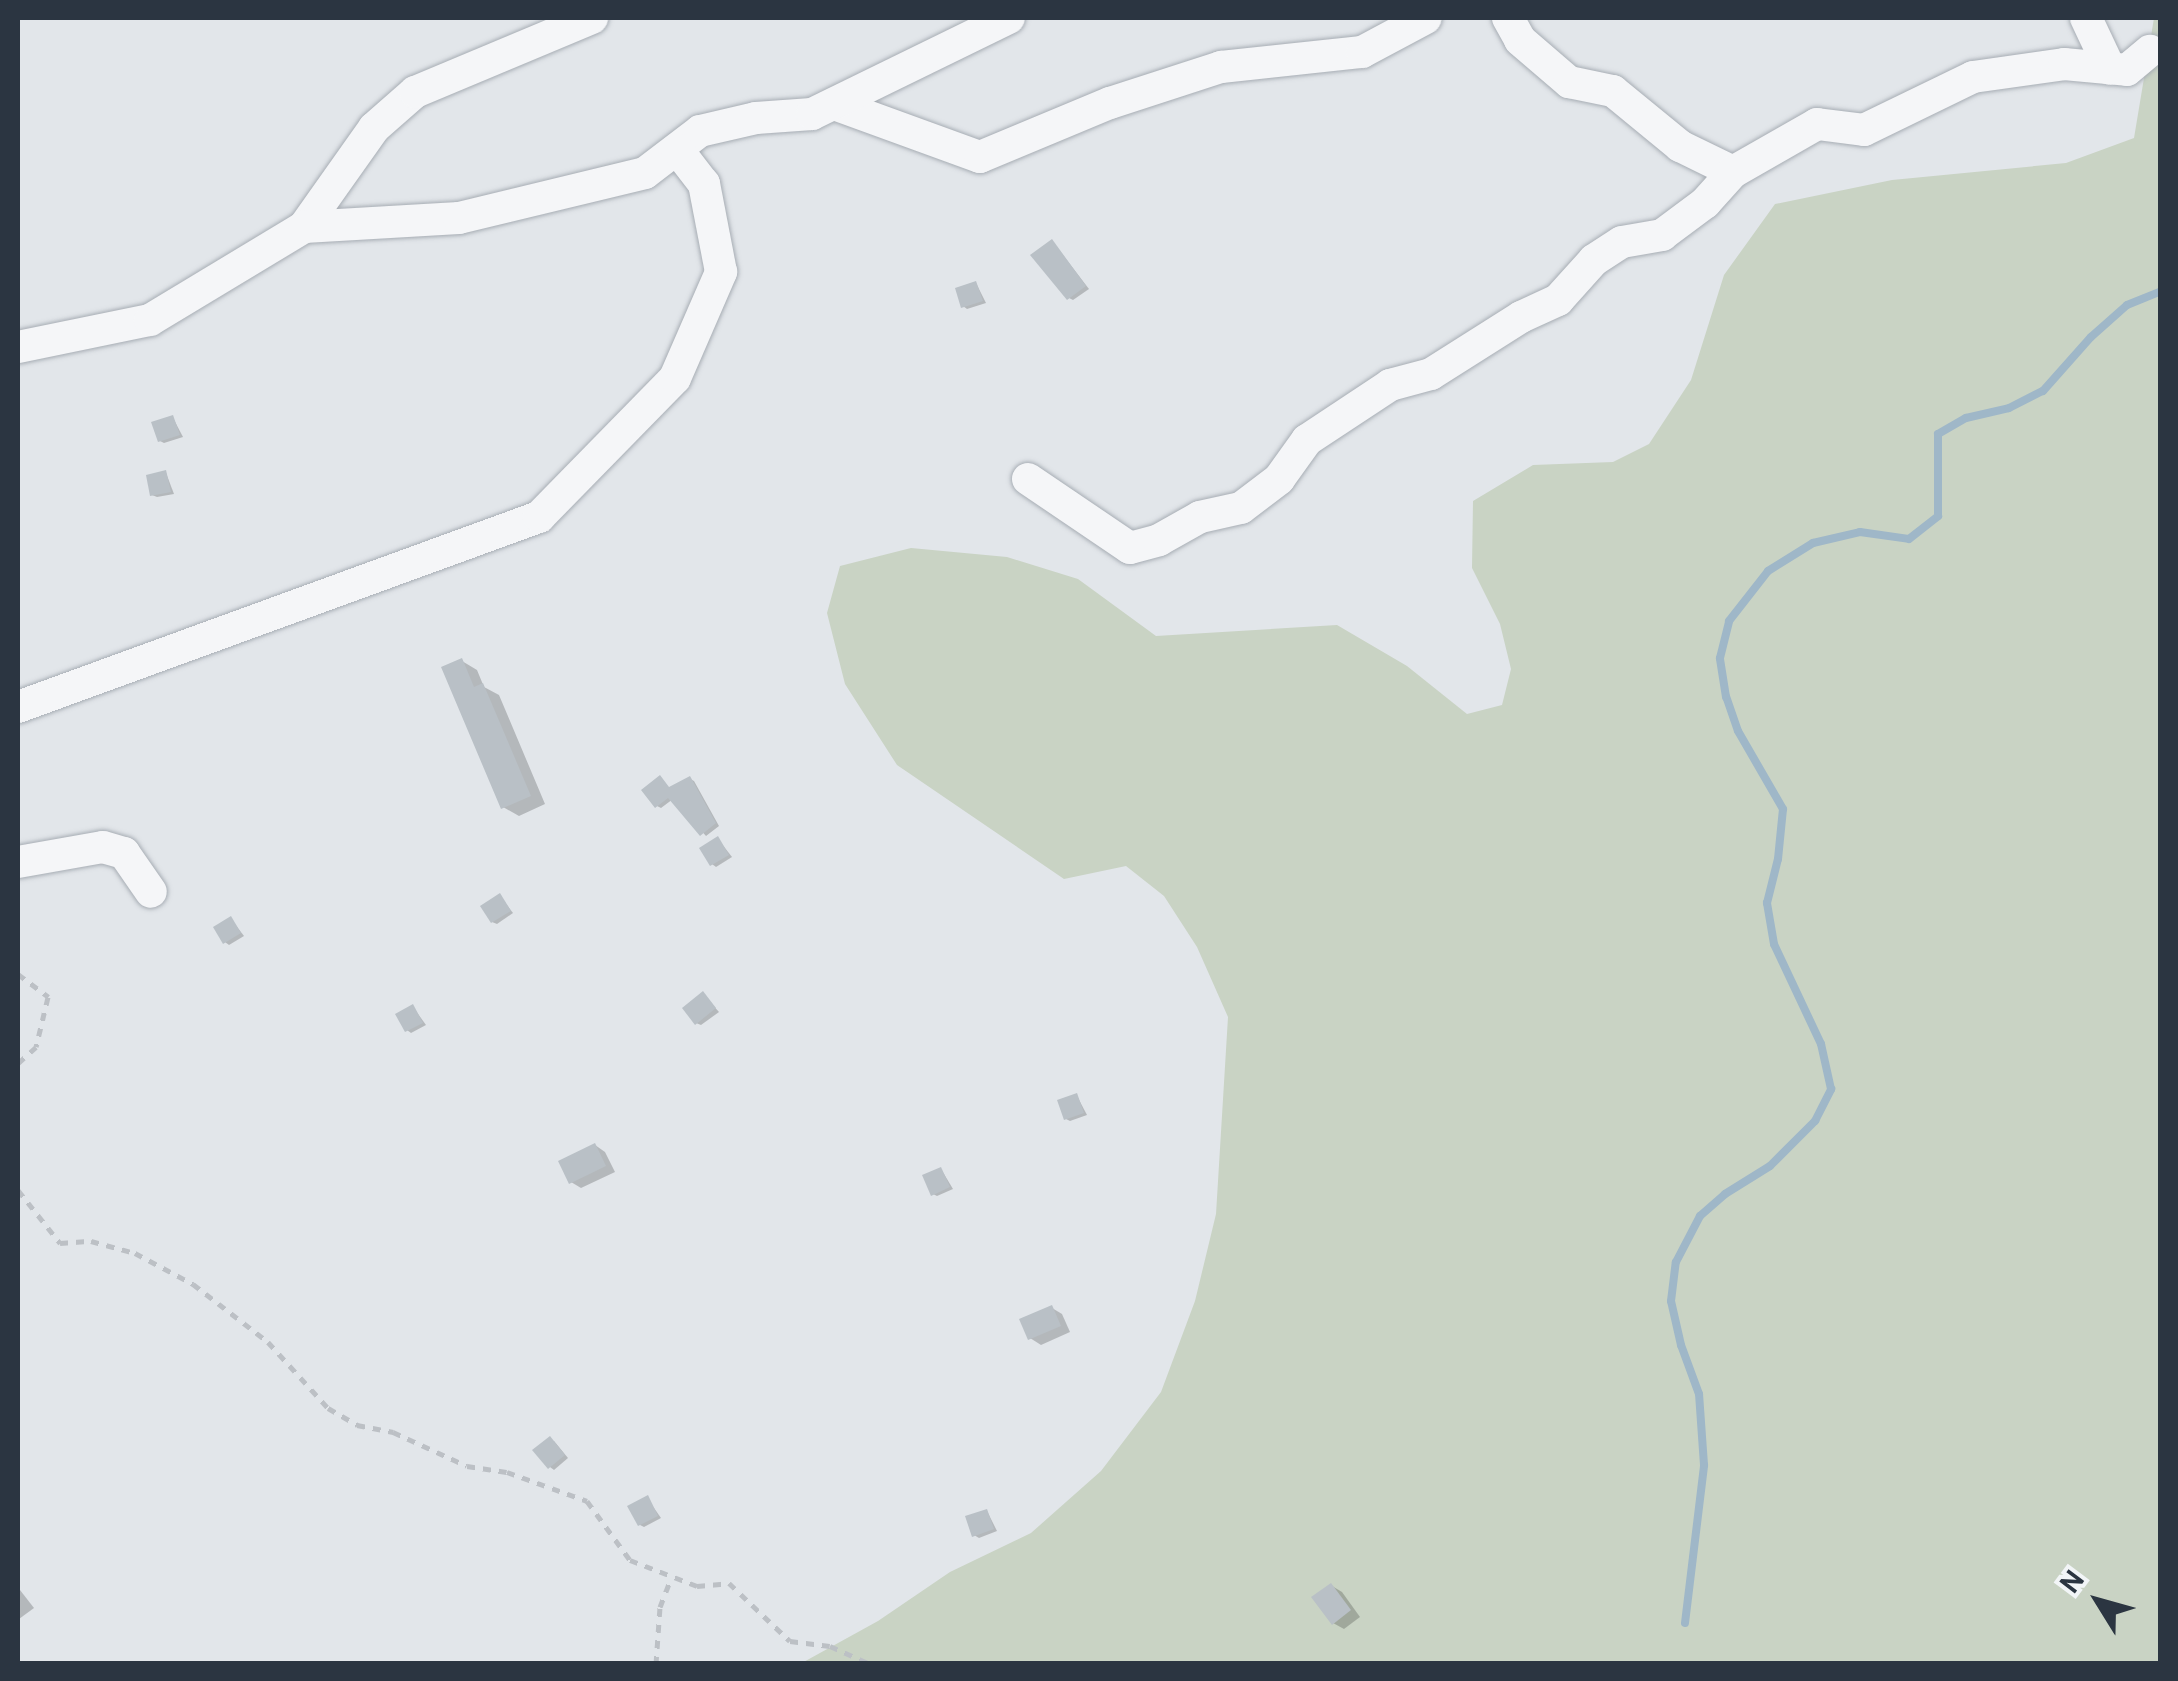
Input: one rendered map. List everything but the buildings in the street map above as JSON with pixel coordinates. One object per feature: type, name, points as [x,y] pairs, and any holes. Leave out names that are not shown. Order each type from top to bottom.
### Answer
[{"type":"street","points":[[18,347],[150,320],[304,227],[374,128],[416,92],[592,18]]},
{"type":"street","points":[[304,227],[459,218],[645,173],[700,131],[756,118],[812,114],[1010,18]]},
{"type":"street","points":[[834,104],[980,158],[1110,103],[1203,73],[1362,52],[1426,18]]},
{"type":"street","points":[[1508,18],[1520,40],[1569,82],[1613,91],[1680,146],[1733,172]]},
{"type":"street","points":[[2086,18],[2110,68]]},
{"type":"street","points":[[1028,479],[1130,548],[1158,540],[1200,517],[1241,508],[1278,479],[1307,440],[1390,385],[1431,374],[1521,317],[1558,300],[1594,260],[1622,242],[1662,235],[1704,202],[1733,172],[1817,124],[1864,130],[1973,76],[2064,64],[2127,70],[2150,52]]},
{"type":"street","points":[[18,707],[539,517],[675,378],[721,272],[704,184],[677,149]]},
{"type":"street","points":[[18,862],[103,847],[124,854],[152,892]]},
{"type":"path","points":[[18,974],[48,998],[36,1047],[18,1063]]},
{"type":"path","points":[[18,1190],[60,1242],[91,1241],[135,1252],[193,1284],[268,1342],[328,1408],[357,1424],[393,1432],[467,1466],[507,1472],[587,1501],[630,1560],[697,1586],[730,1583],[790,1641],[830,1646],[870,1664]]},
{"type":"path","points":[[656,1664],[660,1607],[671,1578]]},
{"type":"green space","points":[[2154,18],[2160,18],[2160,1663],[800,1664],[878,1621],[950,1572],[1031,1533],[1101,1471],[1161,1392],[1195,1301],[1216,1214],[1228,1017],[1197,947],[1164,896],[1126,866],[1064,879],[897,765],[845,684],[827,613],[840,566],[911,548],[1007,557],[1078,579],[1156,636],[1337,625],[1407,666],[1467,714],[1502,705],[1511,669],[1500,624],[1472,568],[1473,501],[1533,465],[1613,462],[1649,444],[1691,380],[1724,275],[1775,204],[1892,180],[2066,163],[2134,138]]},
{"type":"waterway","points":[[1685,1623],[1704,1465],[1699,1394],[1681,1345],[1671,1301],[1676,1262],[1700,1216],[1725,1194],[1770,1166],[1815,1121],[1831,1089],[1821,1044],[1774,944],[1767,903],[1778,859],[1783,809],[1738,731],[1726,697],[1720,658],[1729,621],[1768,571],[1813,543],[1860,532],[1909,539],[1938,516],[1938,434],[1966,418],[2009,408],[2043,391],[2091,337],[2127,305],[2160,292]]}]
